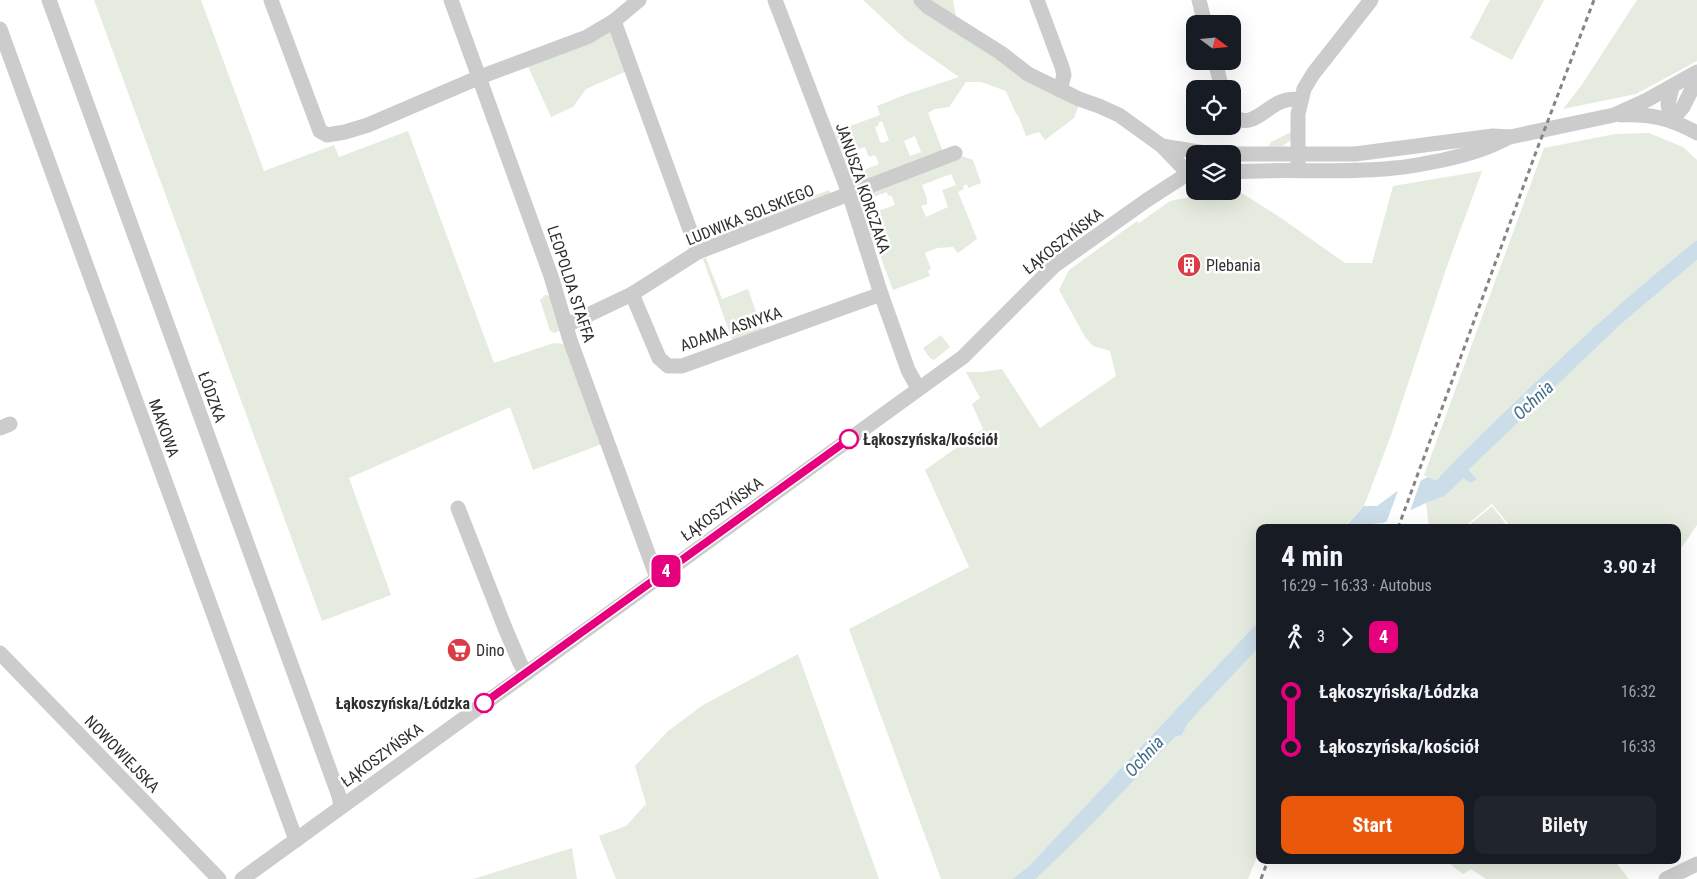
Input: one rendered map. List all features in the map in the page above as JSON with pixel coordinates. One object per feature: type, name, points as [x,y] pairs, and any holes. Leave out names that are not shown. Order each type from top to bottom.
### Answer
[{"type":"street","name":"ŁÓDZKA","points":[[49,0],[341,807]]},
{"type":"street","points":[[271,0],[320,131],[327,135],[368,125],[480,77],[587,37],[614,21],[639,0]]},
{"type":"street","name":"LEOPOLDA STAFFA","points":[[452,0],[552,276],[570,340],[657,578]]},
{"type":"street","name":"JANUSZA KORCZAKA","points":[[774,0],[849,194],[908,370],[918,388]]},
{"type":"street","points":[[920,0],[1001,53],[1028,74],[1119,115],[1186,166]]},
{"type":"street","points":[[1037,0],[1062,67],[1064,75],[1060,90]]},
{"type":"street","points":[[1199,0],[1203,15]]},
{"type":"street","points":[[1298,170],[1298,114],[1304,89],[1313,74],[1371,0]]},
{"type":"street","points":[[614,21],[698,252]]},
{"type":"street","name":"MAKOWA","points":[[0,28],[296,840]]},
{"type":"street","points":[[1614,115],[1672,87],[1697,72]]},
{"type":"street","points":[[1671,121],[1683,108],[1694,86]]},
{"type":"street","points":[[1694,86],[1690,110],[1696,133]]},
{"type":"street","points":[[1671,121],[1668,104],[1672,87]]},
{"type":"street","points":[[1241,120],[1249,121],[1276,103],[1290,98],[1300,100]]},
{"type":"street","points":[[1241,154],[1355,154],[1493,136],[1510,137],[1614,115],[1646,114],[1671,121],[1696,133]]},
{"type":"street","points":[[1241,171],[1353,171],[1395,168],[1463,156],[1495,145],[1510,137]]},
{"type":"street","points":[[1162,146],[1186,150]]},
{"type":"street","points":[[1179,149],[1186,157]]},
{"type":"street","name":"LUDWIKA SOLSKIEGO","points":[[566,325],[632,294],[698,252],[955,153]]},
{"type":"street","name":"ŁĄKOSZYŃSKA","points":[[242,879],[962,356],[1054,266],[1154,195],[1186,176]]},
{"type":"street","name":"ADAMA ASNYKA","points":[[632,294],[659,358],[668,366],[682,366],[881,294]]},
{"type":"street","points":[[458,508],[505,628],[526,673]]},
{"type":"street","name":"NOWOWIEJSKA","points":[[0,653],[219,879]]},
{"type":"street","points":[[1666,879],[1697,864]]},
{"type":"shaded area","points":[[94,0],[201,0],[264,171],[334,145],[339,157],[408,131],[494,363],[554,343],[563,344],[566,347],[602,444],[533,470],[510,407],[349,478],[391,595],[322,621]]},
{"type":"shaded area","points":[[863,0],[917,0],[1080,102],[1074,118],[1045,140],[1039,132],[1026,136],[1006,91],[981,82],[966,82],[949,107],[935,109],[928,113],[943,150],[855,186],[834,132],[880,115],[877,106],[959,77],[905,39]],"holes":[[[882,121],[889,140],[883,143],[880,142],[875,127]],[[915,136],[921,152],[910,156],[904,141]],[[865,147],[869,157],[875,155],[879,164],[857,173],[849,153]]]},
{"type":"shaded area","points":[[928,0],[953,0],[956,16],[954,17]]},
{"type":"shaded area","points":[[1490,0],[1544,0],[1512,60],[1470,38]]},
{"type":"shaded area","points":[[1637,0],[1697,0],[1697,61],[1636,94],[1563,109],[1581,86]]},
{"type":"shaded area","points":[[612,27],[627,71],[586,89],[573,107],[551,117],[527,64]]},
{"type":"shaded area","points":[[1291,132],[1291,140],[1283,146],[1268,147],[1271,142]]},
{"type":"shaded area","points":[[1649,133],[1683,147],[1697,160],[1697,240],[1636,290],[1577,343],[1486,429],[1436,482],[1424,475],[1544,148],[1615,134]]},
{"type":"shaded area","points":[[962,156],[973,160],[981,183],[968,188],[967,184],[963,186],[964,189],[958,192],[977,239],[958,253],[953,247],[937,248],[925,253],[931,269],[928,271],[930,276],[893,290],[876,245],[872,247],[855,199],[863,193]],"holes":[[[951,174],[956,185],[942,190],[948,207],[926,217],[921,206],[927,204],[922,185]],[[887,192],[888,196],[891,195],[895,205],[878,211],[873,197]]]},
{"type":"shaded area","points":[[1482,171],[1446,269],[1390,438],[1364,506],[1347,524],[1256,524],[1256,624],[1028,867],[1012,879],[941,879],[849,629],[969,567],[925,470],[983,429],[972,404],[980,398],[966,372],[1002,369],[1040,428],[1116,376],[1110,351],[1093,346],[1085,337],[1059,290],[1069,270],[1137,221],[1139,223],[1170,201],[1186,198],[1186,200],[1241,200],[1241,192],[1345,263],[1372,263],[1393,186]]},
{"type":"shaded area","points":[[829,190],[832,196],[736,233],[734,227]]},
{"type":"shaded area","points":[[706,258],[722,299],[748,289],[762,329],[733,342],[703,259]]},
{"type":"shaded area","points":[[1697,260],[1697,525],[1681,549],[1681,524],[1509,524],[1492,504],[1468,524],[1429,524],[1426,503],[1445,496],[1463,477],[1476,479],[1467,470],[1620,325]]},
{"type":"shaded area","points":[[545,295],[553,296],[560,330],[555,333],[550,331],[540,300]]},
{"type":"shaded area","points":[[941,335],[950,347],[934,360],[930,358],[923,348]]},
{"type":"shaded area","points":[[1492,506],[1506,524],[1471,524]]},
{"type":"shaded area","points":[[1256,650],[1256,859],[1248,879],[1036,879],[1175,737],[1182,735],[1188,723]]},
{"type":"shaded area","points":[[798,654],[879,879],[616,879],[599,836],[626,826],[646,804],[635,766],[668,731],[703,705]]},
{"type":"shaded area","points":[[572,848],[577,879],[473,879]]},
{"type":"shaded area","points":[[1450,864],[1617,864],[1629,879],[1486,879],[1471,869],[1463,874]]},
{"type":"water","name":"Ochnia","points":[[1697,240],[1697,260],[1620,325],[1468,470],[1477,479],[1470,483],[1463,478],[1445,496],[1383,523],[1348,524],[1364,506],[1377,506],[1396,492],[1428,477],[1436,481],[1577,343]]},
{"type":"water","name":"Ochnia","points":[[1256,624],[1256,650],[1188,723],[1182,735],[1175,737],[1091,825],[1036,879],[1012,879],[1028,867]]},
{"type":"pier","points":[[1422,477],[1409,514],[1386,524],[1399,488]]},
{"type":"railway","points":[[1399,524],[1594,0]]},
{"type":"railway","points":[[1261,879],[1267,864]]},
{"type":"bus line","name":"4","points":[[484,703],[849,439]]},
{"type":"place","name":"Plebania","points":[[1189,265]]},
{"type":"place","name":"Łąkoszyńska/kościół","points":[[849,439]]},
{"type":"place","name":"Dino","points":[[459,650]]},
{"type":"place","name":"Łąkoszyńska/Łódzka","points":[[484,703]]}]
